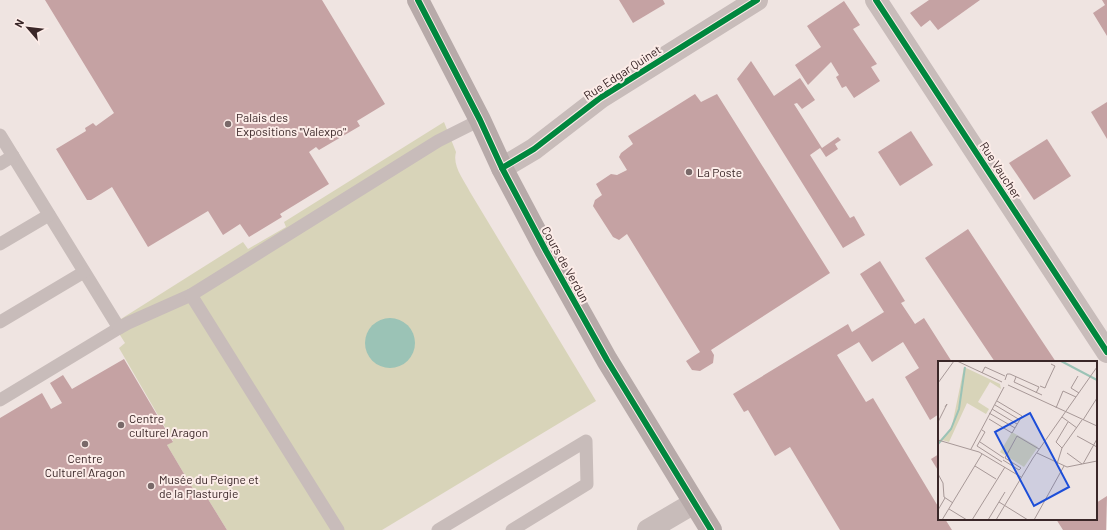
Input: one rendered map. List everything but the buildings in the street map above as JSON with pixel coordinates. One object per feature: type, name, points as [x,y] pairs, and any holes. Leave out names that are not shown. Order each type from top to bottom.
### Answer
[{"type":"main road","name":"Cours de Verdun","points":[[418,0],[480,120],[502,168],[546,251],[604,353],[711,530]]},
{"type":"street","name":"Rue Edgar Quinet","points":[[502,168],[534,149],[600,98],[757,0]]},
{"type":"street","name":"Rue Vaucher","points":[[876,0],[1107,352]]},
{"type":"street","points":[[648,530],[694,503]]},
{"type":"lane","points":[[0,400],[128,323],[191,295],[438,141],[480,120]]},
{"type":"lane","points":[[0,135],[119,328]]},
{"type":"lane","points":[[0,164],[13,156]]},
{"type":"lane","points":[[0,244],[49,215]]},
{"type":"lane","points":[[0,322],[84,272]]},
{"type":"lane","points":[[191,295],[338,530]]},
{"type":"lane","points":[[438,530],[586,441],[587,484],[512,530]]},
{"type":"shaded area","points":[[444,122],[456,152],[455,157],[457,168],[462,178],[596,401],[382,530],[227,530],[203,491],[196,494],[167,445],[173,441],[119,348],[125,343],[113,324],[243,242],[248,249],[286,227],[284,222]]},
{"type":"shaded area","points":[[385,318],[395,318],[408,325],[415,338],[415,348],[408,361],[395,368],[385,368],[376,364],[369,357],[365,348],[365,338],[369,329],[376,322]]},
{"type":"cycle path","points":[[418,0],[480,120],[502,168],[546,251],[607,360],[711,530]]},
{"type":"cycle path","points":[[502,168],[534,149],[600,98],[757,0]]},
{"type":"cycle path","points":[[876,0],[1107,352]]},
{"type":"place","name":"Palais des Expositions \"Valexpo\"","points":[[228,124]]},
{"type":"place","name":"La Poste","points":[[689,172]]},
{"type":"place","name":"Centre culturel Aragon","points":[[121,425]]},
{"type":"place","name":"Centre Culturel Aragon","points":[[85,444]]},
{"type":"place","name":"Musée du Peigne et de la Plasturgie","points":[[151,486]]}]
